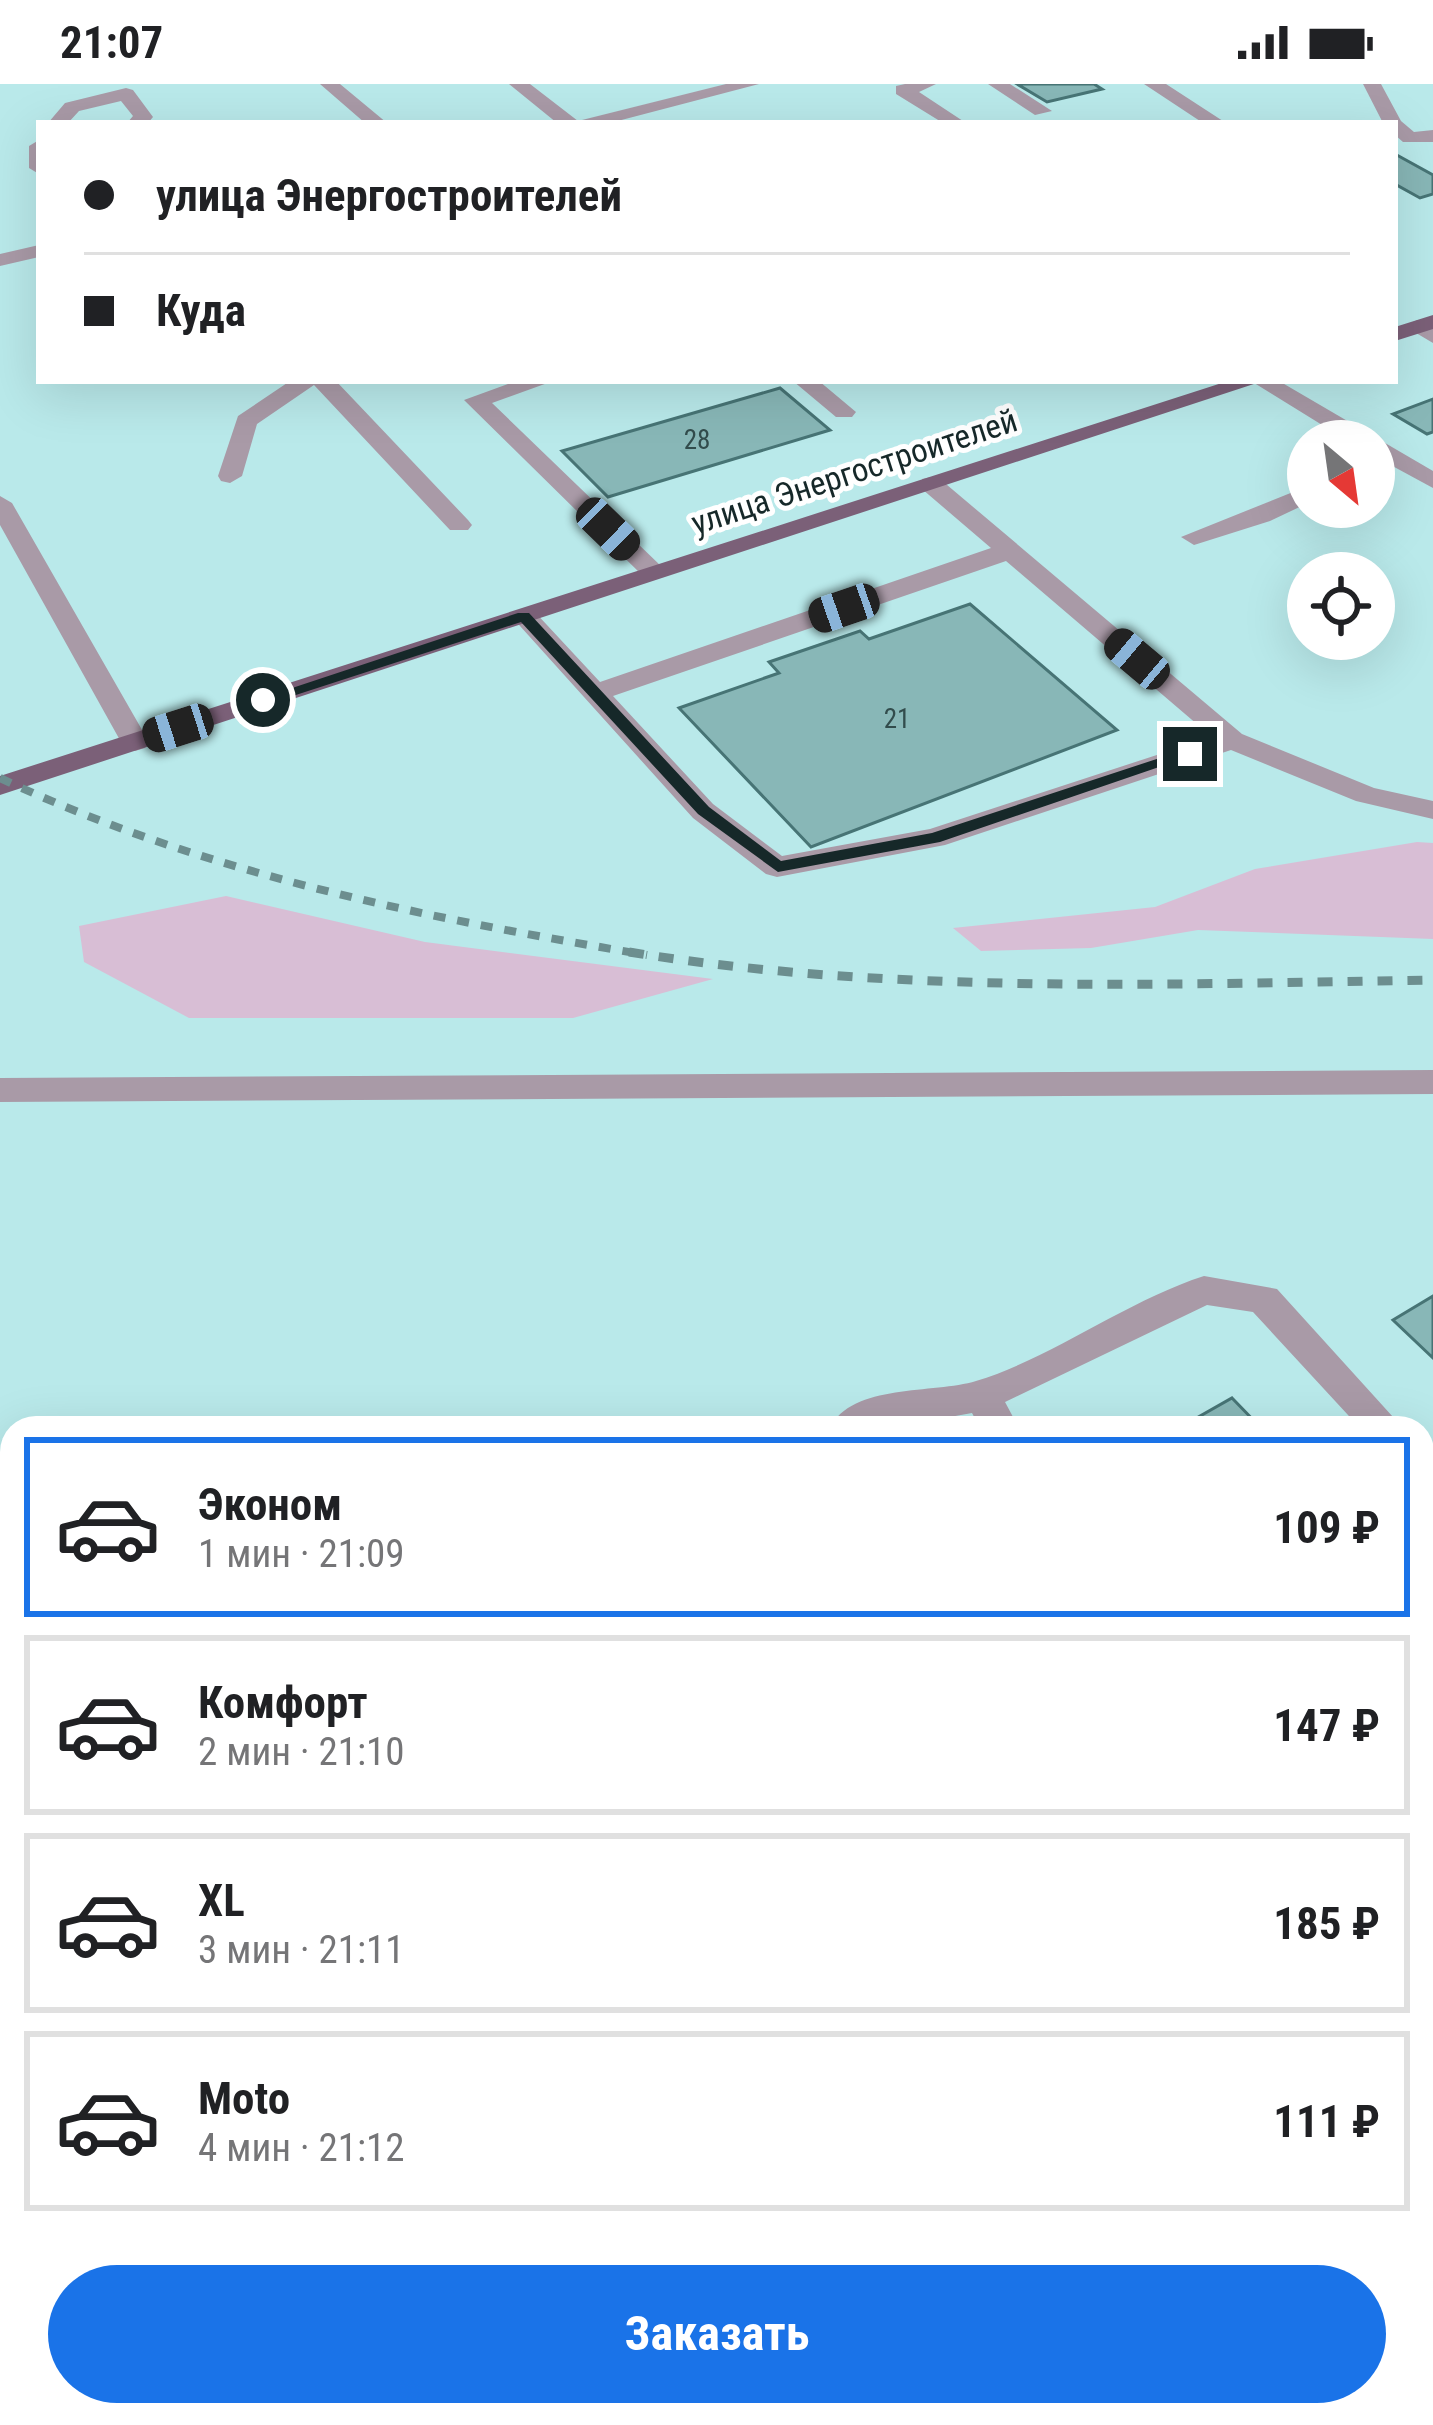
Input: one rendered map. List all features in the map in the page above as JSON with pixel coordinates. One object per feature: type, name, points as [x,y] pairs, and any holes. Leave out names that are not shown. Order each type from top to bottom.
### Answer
[{"type":"main road","name":"улица Энергостроителей","points":[[0,786],[1242,384]]},
{"type":"street","points":[[329,84],[372,120]]},
{"type":"street","points":[[518,84],[565,120]]},
{"type":"street","points":[[599,120],[750,84]]},
{"type":"street","points":[[927,84],[903,90],[951,120]]},
{"type":"street","points":[[997,84],[1042,111]]},
{"type":"street","points":[[1153,84],[1211,120]]},
{"type":"street","points":[[1372,84],[1394,120]]},
{"type":"street","points":[[61,120],[72,107],[126,94],[142,117],[140,120]]},
{"type":"street","points":[[1399,129],[1433,136]]},
{"type":"street","points":[[1399,129],[1433,150]]},
{"type":"street","points":[[0,260],[36,252]]},
{"type":"street","points":[[230,476],[246,421],[302,384]]},
{"type":"street","points":[[325,384],[459,526]]},
{"type":"street","points":[[532,384],[476,400],[653,572]]},
{"type":"street","points":[[809,384],[844,412]]},
{"type":"street","points":[[1268,384],[1325,420]]},
{"type":"street","points":[[1395,461],[1433,481]]},
{"type":"street","points":[[931,484],[1232,740],[1366,795],[1433,811]]},
{"type":"street","points":[[0,503],[135,742]]},
{"type":"street","points":[[1194,537],[1287,504]]},
{"type":"street","points":[[595,693],[1009,551]]},
{"type":"street","points":[[524,616],[703,811],[778,866],[934,838],[1232,740]]},
{"type":"street","points":[[0,1090],[1433,1082]]},
{"type":"street","points":[[870,1416],[991,1412],[1204,1290],[1264,1299],[1373,1416]]},
{"type":"shaded area","points":[[1433,843],[1433,939],[1198,930],[1091,948],[981,951],[953,928],[1155,907],[1255,869]]},
{"type":"shaded area","points":[[226,896],[425,942],[713,979],[573,1018],[189,1018],[84,962],[79,926]]},
{"type":"building","points":[[1017,84],[1094,84],[1102,89],[1047,102]]},
{"type":"building","points":[[1398,156],[1433,175],[1433,194],[1420,198],[1398,186]]},
{"type":"building","points":[[780,388],[830,430],[608,497],[562,451]]},
{"type":"building","points":[[1433,399],[1433,432],[1427,434],[1393,414]]},
{"type":"building","points":[[970,604],[1117,730],[811,847],[679,708],[779,673],[769,662],[860,631],[869,639]]},
{"type":"building","points":[[1433,1296],[1433,1358],[1393,1320]]},
{"type":"building","points":[[1232,1398],[1249,1416],[1200,1416]]},
{"type":"railway","points":[[0,778],[156,841],[317,889],[635,953]]},
{"type":"railway","points":[[629,952],[635,953]]},
{"type":"railway","points":[[635,953],[728,966],[929,981],[1433,980]]},
{"type":"railway","points":[[635,953],[647,955]]},
{"type":"route","points":[[263,700],[524,616],[703,811],[778,866],[934,838],[1190,754]]}]
